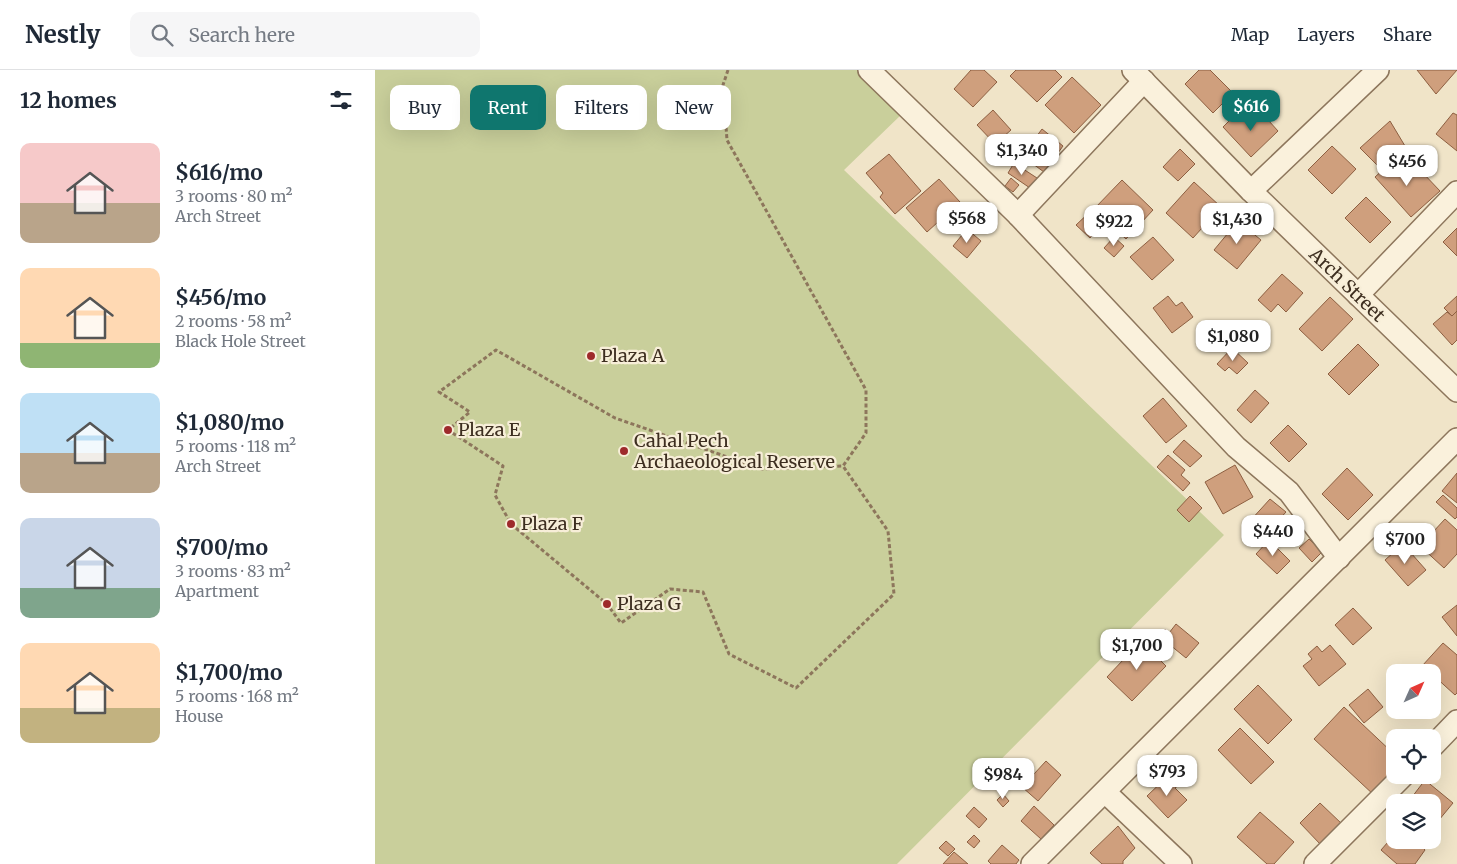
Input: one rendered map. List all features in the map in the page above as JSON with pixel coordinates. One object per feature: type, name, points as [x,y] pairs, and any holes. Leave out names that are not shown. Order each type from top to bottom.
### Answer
[{"type":"street","points":[[869,70],[1018,215],[1236,447],[1289,492],[1339,558]]},
{"type":"street","points":[[1251,191],[1378,70]]},
{"type":"street","points":[[1018,215],[1139,74]]},
{"type":"street","name":"Arch Street","points":[[1139,74],[1251,191],[1457,391]]},
{"type":"street","points":[[1358,295],[1457,192]]},
{"type":"street","points":[[1032,864],[1457,439]]},
{"type":"street","points":[[1441,738],[1457,721]]},
{"type":"street","points":[[1315,864],[1395,784]]},
{"type":"street","points":[[1105,792],[1181,864]]},
{"type":"path","points":[[728,70],[723,86],[727,140],[866,390],[866,433],[843,466]]},
{"type":"path","points":[[496,350],[615,418],[761,469],[843,466],[888,531],[894,594],[796,688],[729,654],[703,592],[670,589],[621,623],[607,604],[511,524],[495,495],[503,466],[448,430],[470,412],[439,392],[496,350]]},
{"type":"green space","points":[[375,70],[861,70],[903,113],[844,170],[1224,535],[897,864],[375,864]]},
{"type":"building","points":[[971,70],[984,70],[997,82],[973,107],[954,89]]},
{"type":"building","points":[[1016,70],[1055,70],[1062,77],[1037,102],[1010,76]]},
{"type":"building","points":[[1199,70],[1210,70],[1233,93],[1213,113],[1185,84]]},
{"type":"building","points":[[1417,70],[1457,70],[1436,94]]},
{"type":"building","points":[[1072,77],[1101,105],[1074,133],[1045,105]]},
{"type":"building","points":[[993,110],[1011,130],[995,144],[977,125]]},
{"type":"building","points":[[1259,110],[1278,131],[1251,157],[1223,127],[1237,113],[1246,122]]},
{"type":"building","points":[[1453,113],[1457,115],[1457,151],[1436,134]]},
{"type":"building","points":[[1390,121],[1405,146],[1379,167],[1360,148]]},
{"type":"building","points":[[1042,129],[1063,146],[1044,172],[1022,156]]},
{"type":"building","points":[[1332,146],[1356,169],[1332,194],[1308,170]]},
{"type":"building","points":[[1180,149],[1195,164],[1178,181],[1163,167]]},
{"type":"building","points":[[889,154],[921,191],[895,214],[880,197],[883,193],[866,173]]},
{"type":"building","points":[[1395,159],[1406,170],[1409,167],[1417,176],[1422,172],[1440,191],[1411,217],[1375,177]]},
{"type":"building","points":[[1014,163],[1037,178],[1030,188],[1008,173]]},
{"type":"building","points":[[1011,178],[1019,185],[1013,192],[1005,186]]},
{"type":"building","points":[[939,179],[960,202],[927,232],[906,208]]},
{"type":"building","points":[[1122,180],[1153,210],[1126,239],[1094,209]]},
{"type":"building","points":[[1194,182],[1221,207],[1193,238],[1166,213]]},
{"type":"building","points":[[1366,197],[1391,222],[1370,243],[1345,218]]},
{"type":"building","points":[[1092,210],[1105,223],[1090,238],[1076,225]]},
{"type":"building","points":[[1238,221],[1261,240],[1237,269],[1214,250]]},
{"type":"building","points":[[1457,228],[1457,256],[1443,242]]},
{"type":"building","points":[[967,229],[981,241],[967,258],[953,246]]},
{"type":"building","points":[[1114,237],[1124,246],[1114,257],[1104,248]]},
{"type":"building","points":[[1153,237],[1174,260],[1152,280],[1130,257]]},
{"type":"building","points":[[1282,274],[1303,293],[1286,312],[1278,304],[1271,312],[1258,300]]},
{"type":"building","points":[[1168,296],[1176,306],[1182,302],[1193,317],[1172,333],[1153,308]]},
{"type":"building","points":[[1457,296],[1457,311],[1452,316],[1444,308]]},
{"type":"building","points":[[1330,297],[1353,319],[1322,351],[1299,329]]},
{"type":"building","points":[[1457,311],[1457,340],[1452,345],[1433,324],[1447,312],[1452,316]]},
{"type":"building","points":[[1358,344],[1379,365],[1349,395],[1328,374]]},
{"type":"building","points":[[1232,348],[1248,363],[1237,374],[1229,367],[1225,371],[1217,364]]},
{"type":"building","points":[[1255,390],[1269,403],[1251,423],[1237,410]]},
{"type":"building","points":[[1163,398],[1187,426],[1166,443],[1143,416]]},
{"type":"building","points":[[1288,425],[1307,444],[1289,462],[1270,443]]},
{"type":"building","points":[[1184,440],[1202,456],[1190,467],[1173,452]]},
{"type":"building","points":[[1168,455],[1185,470],[1181,475],[1190,483],[1183,491],[1157,467]]},
{"type":"building","points":[[1235,465],[1253,497],[1223,514],[1205,482]]},
{"type":"building","points":[[1347,468],[1373,495],[1348,520],[1322,494]]},
{"type":"building","points":[[1457,473],[1457,503],[1442,491]]},
{"type":"building","points":[[1443,495],[1457,508],[1457,517],[1455,519],[1436,502]]},
{"type":"building","points":[[1190,496],[1202,508],[1189,522],[1177,510]]},
{"type":"building","points":[[1270,499],[1286,512],[1265,535],[1250,521]]},
{"type":"building","points":[[1445,519],[1457,530],[1457,554],[1444,568],[1420,546]]},
{"type":"building","points":[[1309,539],[1322,552],[1312,562],[1299,548]]},
{"type":"building","points":[[1269,540],[1290,561],[1277,574],[1256,554]]},
{"type":"building","points":[[1403,544],[1426,570],[1408,586],[1385,560]]},
{"type":"building","points":[[1457,605],[1457,636],[1442,617]]},
{"type":"building","points":[[1353,608],[1372,628],[1353,645],[1335,625]]},
{"type":"building","points":[[1176,624],[1199,643],[1186,658],[1159,636],[1165,629],[1169,633]]},
{"type":"building","points":[[1141,641],[1166,666],[1132,701],[1107,677]]},
{"type":"building","points":[[1443,643],[1457,655],[1457,693],[1455,695],[1441,682],[1441,664],[1424,664]]},
{"type":"building","points":[[1330,645],[1346,664],[1319,686],[1303,666],[1312,659],[1308,654],[1317,646],[1322,652]]},
{"type":"building","points":[[1258,685],[1292,720],[1268,744],[1234,709]]},
{"type":"building","points":[[1368,689],[1383,707],[1364,723],[1349,705]]},
{"type":"building","points":[[1344,707],[1386,747],[1386,784],[1375,796],[1314,739]]},
{"type":"building","points":[[1240,728],[1274,762],[1251,784],[1218,750]]},
{"type":"building","points":[[1046,761],[1061,775],[1038,801],[1022,787]]},
{"type":"building","points":[[1169,775],[1179,785],[1175,788],[1187,800],[1168,818],[1147,796]]},
{"type":"building","points":[[1422,784],[1430,784],[1453,803],[1441,818],[1441,794],[1414,794]]},
{"type":"building","points":[[1003,794],[1009,801],[1003,807],[997,800]]},
{"type":"building","points":[[1320,803],[1342,824],[1321,845],[1300,823]]},
{"type":"building","points":[[1034,806],[1054,825],[1041,839],[1021,821]]},
{"type":"building","points":[[974,807],[987,819],[979,828],[966,816]]},
{"type":"building","points":[[1260,812],[1294,842],[1274,864],[1267,864],[1237,837]]},
{"type":"building","points":[[1118,826],[1135,848],[1123,861],[1123,864],[1102,864],[1090,853]]},
{"type":"building","points":[[974,835],[980,841],[974,848],[967,842]]},
{"type":"building","points":[[946,841],[955,849],[948,856],[939,848]]},
{"type":"building","points":[[1386,844],[1386,849],[1425,850],[1415,864],[1397,864],[1381,850]]},
{"type":"building","points":[[1002,845],[1019,860],[1016,864],[991,864],[988,861]]},
{"type":"building","points":[[954,852],[968,864],[943,864]]},
{"type":"place","name":"Plaza A","points":[[591,356]]},
{"type":"place","name":"Plaza E","points":[[448,430]]},
{"type":"place","name":"Cahal Pech Archaeological Reserve","points":[[624,451]]},
{"type":"place","name":"Plaza F","points":[[511,524]]},
{"type":"place","name":"Plaza G","points":[[607,604]]}]
